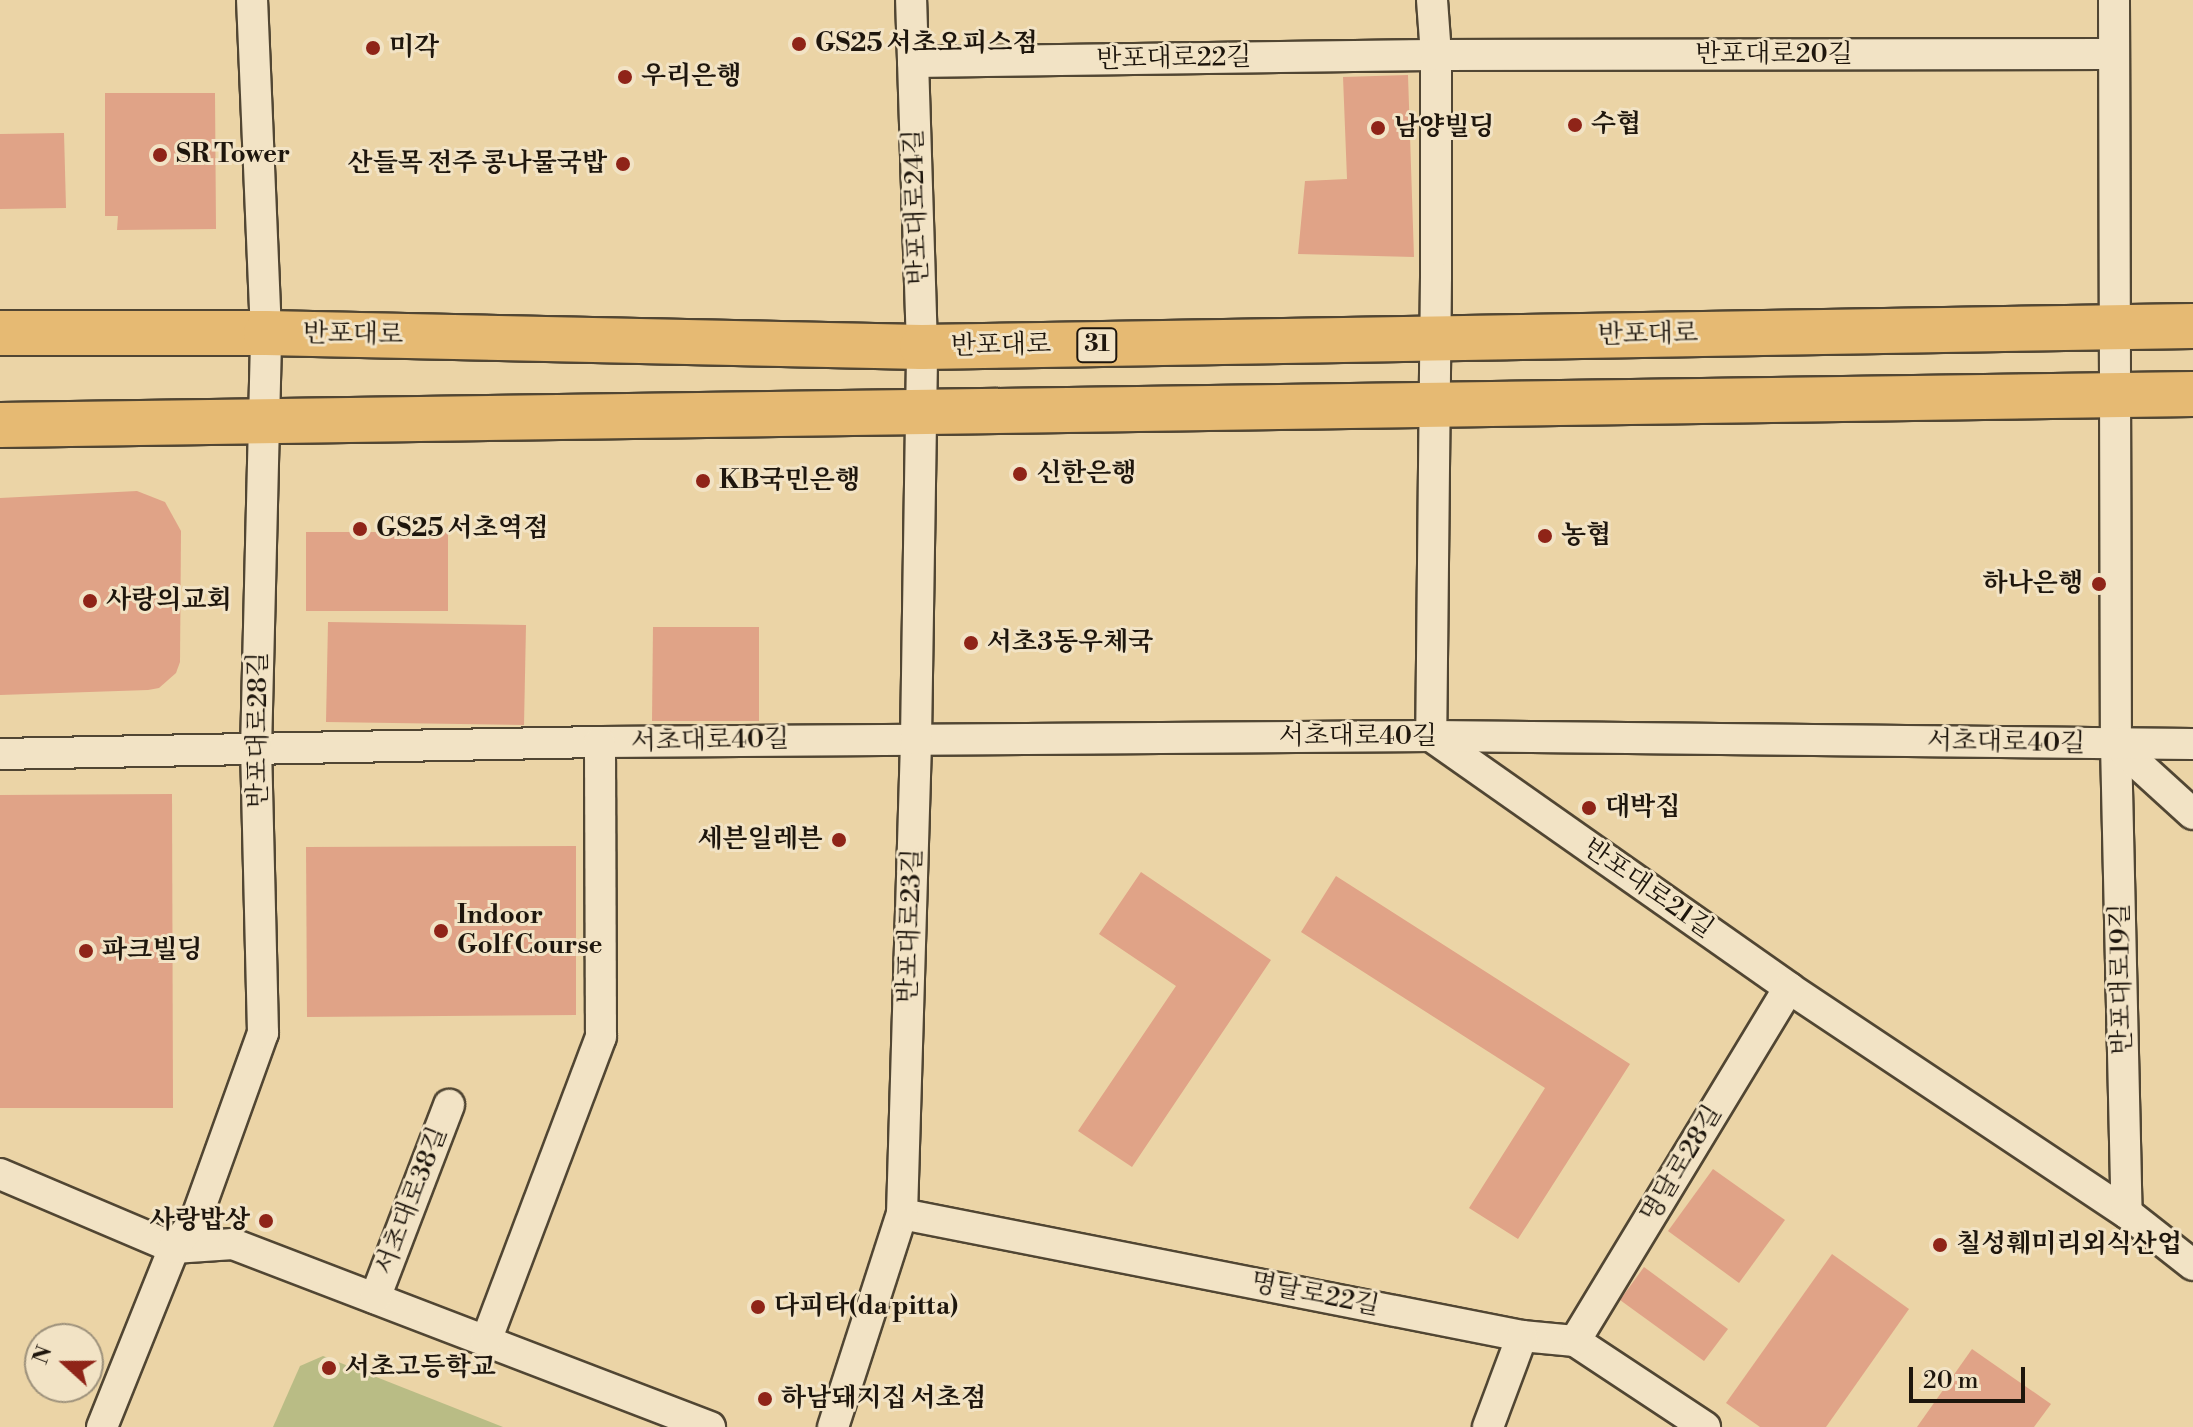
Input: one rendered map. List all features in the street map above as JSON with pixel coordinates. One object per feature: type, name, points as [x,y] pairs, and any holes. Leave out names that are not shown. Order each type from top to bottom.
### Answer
[{"type":"main road","name":"반포대로","points":[[0,333],[266,333],[922,347],[2193,326]]},
{"type":"main road","points":[[0,425],[2193,394]]},
{"type":"street","name":"반포대로28길","points":[[102,1427],[174,1248],[196,1219],[263,1033],[256,750],[266,333],[252,0]]},
{"type":"street","name":"반포대로24길","points":[[911,0],[922,347],[920,413]]},
{"type":"street","points":[[1431,736],[1436,55],[1432,0]]},
{"type":"street","points":[[2114,0],[2116,395]]},
{"type":"street","name":"반포대로20길","points":[[1436,55],[2113,54]]},
{"type":"street","name":"반포대로22길","points":[[913,62],[1436,55]]},
{"type":"street","name":"반포대로19길","points":[[2116,395],[2116,744],[2127,1213]]},
{"type":"street","name":"반포대로23길","points":[[833,1427],[902,1214],[916,739],[920,413]]},
{"type":"street","name":"서초대로40길","points":[[0,754],[600,742],[1431,736],[2193,744]]},
{"type":"street","name":"반포대로21길","points":[[1431,736],[1789,988],[2127,1213],[2193,1265]]},
{"type":"street","name":"서초대로40길","points":[[486,1341],[601,1037],[600,742]]},
{"type":"street","points":[[2116,744],[2193,814]]},
{"type":"street","name":"명달로28길","points":[[1575,1341],[1789,988]]},
{"type":"street","name":"서초대로38길","points":[[375,1298],[449,1105]]},
{"type":"street","name":"서초대로38길","points":[[0,1174],[174,1248],[233,1244],[710,1427]]},
{"type":"street","name":"명달로22길","points":[[902,1214],[1522,1336],[1575,1341],[1705,1427]]},
{"type":"street","points":[[1488,1427],[1522,1336]]},
{"type":"green space","points":[[323,1356],[503,1427],[273,1427],[300,1366]]},
{"type":"building","name":"남양빌딩","points":[[1408,75],[1414,257],[1298,254],[1305,181],[1347,179],[1343,77]]},
{"type":"building","name":"SR Tower","points":[[105,93],[215,93],[216,229],[117,230],[118,216],[105,216]]},
{"type":"building","points":[[64,133],[66,208],[0,209],[0,134]]},
{"type":"building","name":"사랑의교회","points":[[137,491],[165,502],[181,531],[180,662],[176,673],[159,688],[148,690],[0,695],[0,498]]},
{"type":"building","points":[[306,532],[448,532],[448,611],[306,611]]},
{"type":"building","points":[[328,622],[526,625],[524,725],[326,722]]},
{"type":"building","points":[[653,627],[759,627],[759,721],[652,721]]},
{"type":"building","name":"파크빌딩","points":[[172,794],[173,1108],[0,1108],[0,795]]},
{"type":"building","name":"Indoor Golf Course","points":[[576,846],[576,1015],[307,1017],[306,847]]},
{"type":"building","points":[[1141,872],[1271,960],[1132,1167],[1078,1131],[1176,986],[1099,934]]},
{"type":"building","points":[[1336,876],[1630,1064],[1518,1239],[1469,1208],[1545,1088],[1301,932]]},
{"type":"building","points":[[1713,1169],[1785,1220],[1739,1283],[1668,1231]]},
{"type":"building","points":[[1832,1254],[1909,1309],[1826,1427],[1760,1427],[1726,1403]]},
{"type":"building","points":[[1644,1267],[1728,1329],[1704,1361],[1620,1300]]},
{"type":"building","points":[[1972,1349],[2051,1404],[2034,1427],[1917,1427]]},
{"type":"place","name":"GS25 서초오피스점","points":[[799,44]]},
{"type":"place","name":"미각","points":[[373,48]]},
{"type":"place","name":"우리은행","points":[[625,77]]},
{"type":"place","name":"수협","points":[[1575,125]]},
{"type":"place","name":"남양빌딩","points":[[1378,128]]},
{"type":"place","name":"SR Tower","points":[[160,155]]},
{"type":"place","name":"산들목 전주 콩나물국밥","points":[[623,164]]},
{"type":"place","name":"신한은행","points":[[1020,474]]},
{"type":"place","name":"KB국민은행","points":[[703,481]]},
{"type":"place","name":"GS25 서초역점","points":[[360,529]]},
{"type":"place","name":"농협","points":[[1545,536]]},
{"type":"place","name":"하나은행","points":[[2099,584]]},
{"type":"place","name":"사랑의교회","points":[[90,601]]},
{"type":"place","name":"서초3동우체국","points":[[971,643]]},
{"type":"place","name":"대박집","points":[[1589,808]]},
{"type":"place","name":"세븐일레븐","points":[[839,840]]},
{"type":"place","name":"Indoor Golf Course","points":[[441,931]]},
{"type":"place","name":"파크빌딩","points":[[86,951]]},
{"type":"place","name":"사랑밥상","points":[[266,1221]]},
{"type":"place","name":"칠성훼미리외식산업","points":[[1940,1245]]},
{"type":"place","name":"다피타(da pitta)","points":[[758,1307]]},
{"type":"place","name":"서초고등학교","points":[[329,1368]]},
{"type":"place","name":"하남돼지집 서초점","points":[[765,1399]]}]
